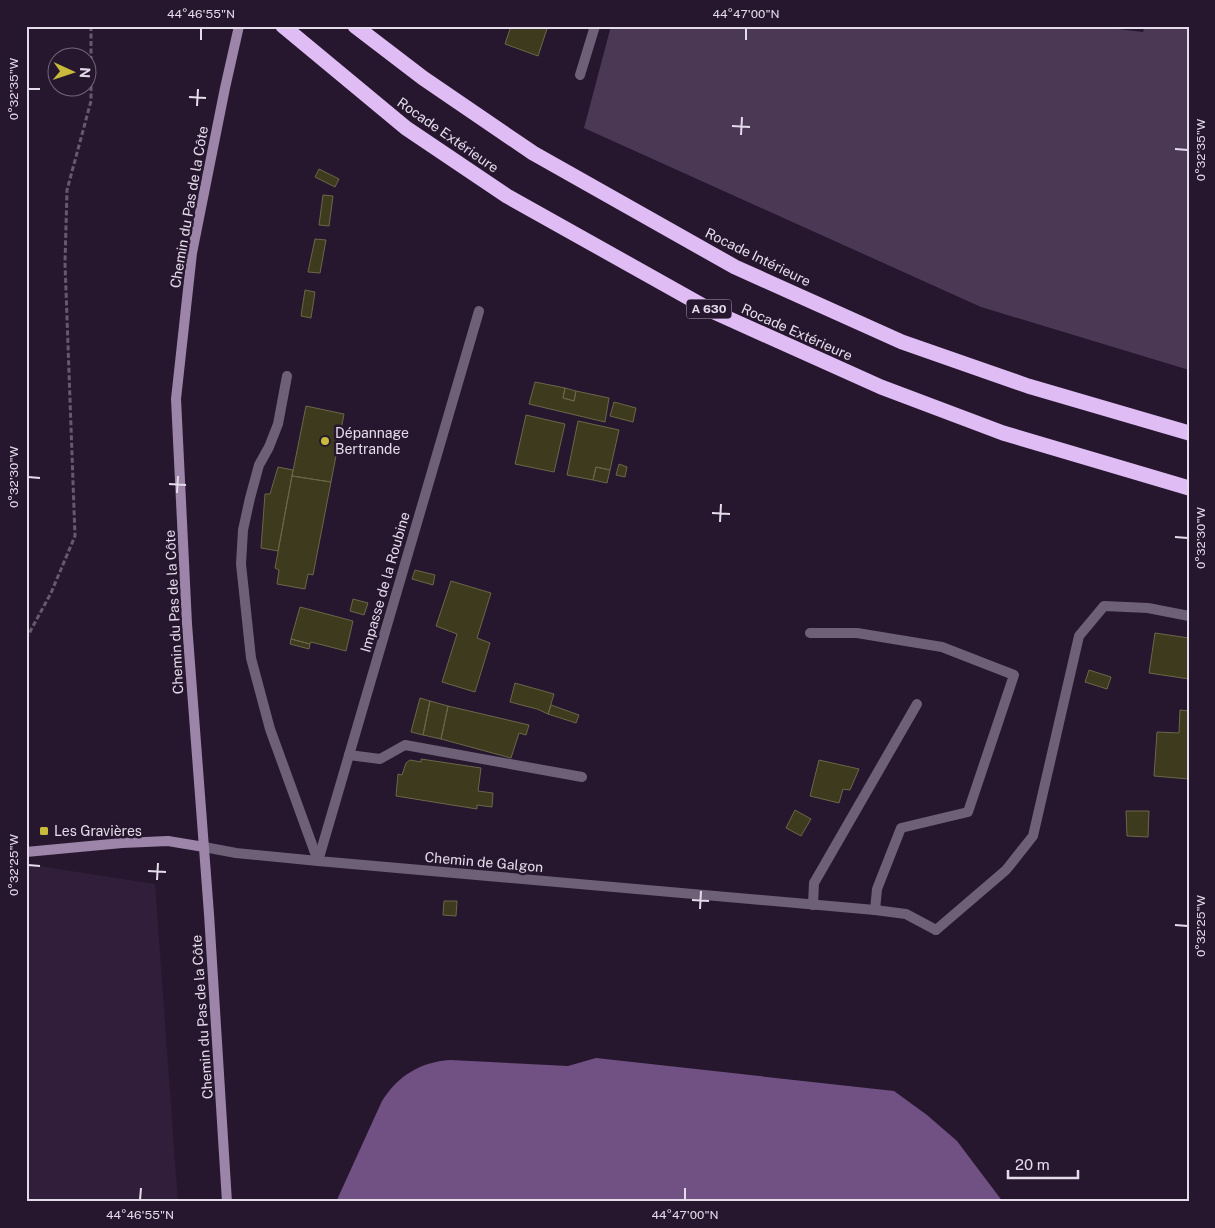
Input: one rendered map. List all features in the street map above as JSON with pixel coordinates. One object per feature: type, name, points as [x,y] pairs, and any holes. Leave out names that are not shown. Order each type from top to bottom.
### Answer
[{"type":"highway","name":"Rocade Extérieure","points":[[283,26],[406,128],[507,196],[714,312],[881,386],[1003,433],[1189,488]]},
{"type":"highway","name":"Rocade Intérieure","points":[[355,26],[423,78],[533,153],[735,267],[902,342],[1028,386],[1189,433]]},
{"type":"street","name":"Chemin du Pas de la Côte","points":[[227,1202],[204,847],[187,624],[176,399],[192,253],[225,88],[240,26]]},
{"type":"street","points":[[580,75],[595,26]]},
{"type":"street","name":"Impasse de la Roubine","points":[[318,861],[479,311]]},
{"type":"street","points":[[287,376],[278,424],[269,447],[259,465],[250,498],[243,530],[241,564],[251,658],[270,729],[318,861]]},
{"type":"street","name":"Chemin de Galgon","points":[[26,852],[122,843],[168,841],[236,853],[875,910],[906,914],[936,930],[1006,870],[1033,836],[1079,636],[1104,606],[1148,608],[1189,616]]},
{"type":"street","points":[[810,633],[857,633],[942,647],[1014,675],[968,812],[901,828],[877,889],[875,910]]},
{"type":"street","points":[[813,905],[814,883],[917,704]]},
{"type":"street","points":[[349,755],[380,759],[405,745],[582,777]]},
{"type":"path","points":[[26,639],[51,592],[75,536],[65,263],[67,190],[92,101],[90,26]]},
{"type":"shaded area","points":[[611,26],[1093,26],[1143,32],[1145,26],[1189,26],[1189,370],[981,307],[584,128]]},
{"type":"shaded area","points":[[26,864],[155,884],[178,1202],[26,1202]]},
{"type":"shaded area","points":[[596,1058],[894,1091],[927,1115],[957,1141],[1003,1202],[336,1202],[382,1101],[395,1084],[420,1067],[439,1061],[450,1060],[568,1066]]},
{"type":"building","points":[[511,26],[518,28],[519,26],[548,26],[538,56],[505,44]]},
{"type":"building","points":[[319,169],[339,179],[335,187],[315,177]]},
{"type":"building","points":[[323,195],[333,196],[329,226],[319,225]]},
{"type":"building","points":[[315,239],[326,240],[320,273],[308,272]]},
{"type":"building","points":[[305,290],[315,292],[311,318],[301,316]]},
{"type":"building","points":[[535,382],[565,388],[563,398],[574,401],[576,391],[609,398],[605,422],[529,404]]},
{"type":"building","points":[[565,388],[576,391],[574,401],[563,398]]},
{"type":"building","points":[[614,402],[636,408],[633,422],[610,416]]},
{"type":"building","points":[[306,406],[344,414],[331,482],[292,476]]},
{"type":"building","points":[[526,415],[565,424],[554,472],[515,464]]},
{"type":"building","points":[[578,421],[619,430],[610,470],[596,467],[593,480],[567,475]]},
{"type":"building","points":[[619,464],[627,467],[625,477],[616,475]]},
{"type":"building","points":[[278,467],[293,470],[278,551],[261,548],[265,494],[270,494]]},
{"type":"building","points":[[596,467],[610,470],[607,483],[593,480]]},
{"type":"building","points":[[292,476],[331,482],[313,575],[308,574],[305,589],[277,584],[279,570],[275,568]]},
{"type":"building","points":[[415,570],[435,575],[433,585],[412,579]]},
{"type":"building","points":[[451,581],[491,593],[477,638],[490,643],[475,692],[442,682],[457,634],[436,626]]},
{"type":"building","points":[[353,599],[368,603],[364,615],[350,611]]},
{"type":"building","points":[[300,607],[353,621],[346,651],[291,639]]},
{"type":"building","points":[[1155,633],[1189,638],[1189,679],[1149,673]]},
{"type":"building","points":[[291,639],[310,644],[309,649],[290,644]]},
{"type":"building","points":[[1089,670],[1111,677],[1107,689],[1085,682]]},
{"type":"building","points":[[515,683],[554,694],[548,714],[510,702]]},
{"type":"building","points":[[420,698],[430,701],[423,735],[411,732]]},
{"type":"building","points":[[430,701],[448,706],[441,739],[423,735]]},
{"type":"building","points":[[551,705],[579,715],[576,723],[548,714]]},
{"type":"building","points":[[448,706],[529,725],[526,735],[519,733],[511,758],[441,739]]},
{"type":"building","points":[[1180,710],[1189,711],[1189,779],[1154,776],[1157,732],[1179,733]]},
{"type":"building","points":[[421,759],[481,768],[478,791],[493,793],[492,807],[477,805],[477,809],[396,796],[398,774],[402,775],[406,763],[410,760],[421,762]]},
{"type":"building","points":[[819,760],[859,769],[850,790],[843,789],[839,803],[810,796]]},
{"type":"building","points":[[795,810],[811,819],[801,836],[786,828]]},
{"type":"building","points":[[1126,811],[1149,811],[1148,837],[1127,836]]},
{"type":"building","points":[[444,901],[457,901],[456,916],[443,915]]},
{"type":"place","name":"Dépannage Bertrande","points":[[325,441]]},
{"type":"place","name":"Les Gravières","points":[[44,831]]}]
